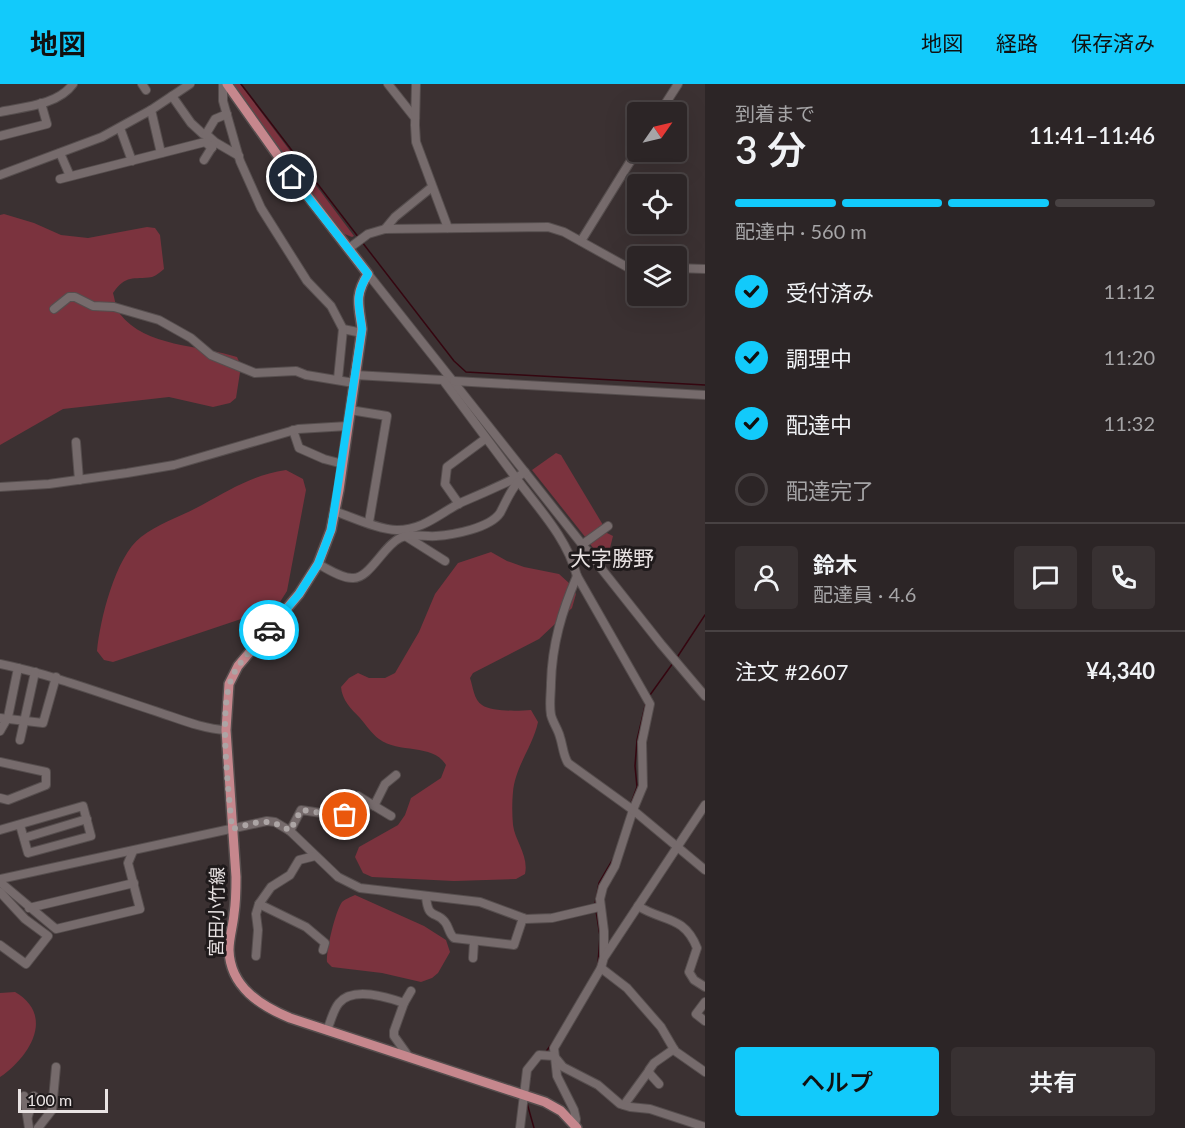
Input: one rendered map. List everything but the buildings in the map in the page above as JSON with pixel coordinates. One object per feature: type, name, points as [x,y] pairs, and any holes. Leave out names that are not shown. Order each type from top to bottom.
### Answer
[{"type":"main road","points":[[225,84],[292,177],[368,274]]},
{"type":"main road","name":"宮田小竹線","points":[[368,274],[360,287],[358,297],[362,333],[331,530],[318,564],[299,594],[233,675],[227,696],[226,730],[236,896],[229,953],[237,979],[254,999],[266,1008],[290,1018],[545,1102],[561,1111],[576,1127]]},
{"type":"street","points":[[0,112],[41,103],[64,94],[73,84]]},
{"type":"street","points":[[0,175],[120,128],[190,84]]},
{"type":"street","points":[[225,84],[223,101],[239,156],[261,208],[307,281],[331,306],[344,329],[338,379]]},
{"type":"street","points":[[388,84],[415,118]]},
{"type":"street","points":[[416,84],[416,142],[448,228]]},
{"type":"street","points":[[666,102],[678,84]]},
{"type":"street","points":[[172,96],[191,123],[206,134],[214,145]]},
{"type":"street","points":[[0,136],[46,124],[41,103]]},
{"type":"street","points":[[151,110],[161,153]]},
{"type":"street","points":[[206,134],[215,119],[227,114]]},
{"type":"street","points":[[120,128],[132,161]]},
{"type":"street","points":[[60,179],[205,142],[239,156]]},
{"type":"street","points":[[204,160],[214,145]]},
{"type":"street","points":[[60,153],[70,176]]},
{"type":"street","points":[[581,241],[630,162]]},
{"type":"street","points":[[385,229],[394,217],[432,187]]},
{"type":"street","points":[[348,249],[368,234],[385,229],[548,227],[581,241],[627,267]]},
{"type":"street","points":[[687,268],[705,269]]},
{"type":"street","points":[[368,274],[705,696]]},
{"type":"street","points":[[54,309],[69,297],[75,297],[87,304],[114,307],[159,320],[191,338],[211,355],[255,373],[296,371],[306,375],[338,379],[443,380],[563,543],[573,561],[577,576],[648,701],[642,742],[643,786],[615,866],[603,887],[600,907],[604,932],[604,957],[601,969],[556,1042],[554,1056],[557,1076],[574,1110],[576,1127]]},
{"type":"street","points":[[344,329],[362,333]]},
{"type":"street","points":[[454,381],[705,395]]},
{"type":"street","points":[[350,410],[387,416],[369,522]]},
{"type":"street","points":[[0,487],[79,480],[174,465],[293,430],[348,426]]},
{"type":"street","points":[[293,430],[299,448],[342,464]]},
{"type":"street","points":[[459,504],[444,484],[447,467],[485,439]]},
{"type":"street","points":[[76,442],[79,480]]},
{"type":"street","points":[[318,564],[344,576],[356,578],[366,573],[390,544],[406,536],[452,534],[467,531],[491,521],[499,513],[517,480],[525,472]]},
{"type":"street","points":[[399,530],[430,522],[459,504],[517,480]]},
{"type":"street","points":[[334,512],[399,530],[445,561]]},
{"type":"street","points":[[584,544],[606,527]]},
{"type":"street","points":[[577,576],[563,608],[551,664],[552,719],[560,735],[564,756],[568,763],[633,810],[705,870]]},
{"type":"street","points":[[0,664],[56,677],[216,730],[226,730]]},
{"type":"street","points":[[0,731],[18,668]]},
{"type":"street","points":[[20,740],[35,672]]},
{"type":"street","points":[[4,718],[42,723],[56,677]]},
{"type":"street","points":[[0,762],[46,772],[46,785],[8,800],[0,798]]},
{"type":"street","points":[[374,806],[385,784],[396,775]]},
{"type":"street","points":[[290,831],[301,810],[342,816],[348,812],[358,796],[391,816]]},
{"type":"street","points":[[604,957],[705,805]]},
{"type":"street","points":[[0,830],[83,806],[91,836],[28,853],[20,825]]},
{"type":"street","points":[[24,838],[87,819]]},
{"type":"street","points":[[0,880],[232,829],[275,822],[290,831],[338,877],[360,888],[486,904],[523,918],[538,920],[600,907]]},
{"type":"street","points":[[0,880],[29,908],[56,929],[140,909],[128,863],[133,851]]},
{"type":"street","points":[[256,956],[258,930],[256,914],[259,904],[271,887],[294,871],[299,860],[315,856]]},
{"type":"street","points":[[29,908],[134,883]]},
{"type":"street","points":[[0,892],[26,919],[48,936],[26,964],[0,945]]},
{"type":"street","points":[[426,896],[432,915],[446,922],[451,936],[474,942],[514,945],[523,918]]},
{"type":"street","points":[[259,904],[306,927],[325,943],[323,950]]},
{"type":"street","points":[[638,906],[647,912],[672,919],[686,929],[697,948],[689,972],[694,980],[705,987]]},
{"type":"street","points":[[473,958],[474,942]]},
{"type":"street","points":[[601,969],[627,988],[661,1027],[674,1049],[705,1072]]},
{"type":"street","points":[[409,1057],[394,1036],[394,1031],[411,991]]},
{"type":"street","points":[[327,1030],[336,1007],[346,997],[370,994],[387,996],[404,1003]]},
{"type":"street","points":[[705,1002],[696,1014],[705,1021]]},
{"type":"street","points":[[624,1105],[651,1066],[674,1049]]},
{"type":"street","points":[[520,1128],[527,1070],[539,1055],[554,1056],[563,1067],[598,1085],[613,1099],[624,1105],[650,1109],[704,1127]]},
{"type":"street","points":[[38,1128],[52,1110],[56,1068]]},
{"type":"street","points":[[648,1072],[659,1084]]},
{"type":"street","points":[[24,1096],[29,1128]]},
{"type":"street","points":[[27,1117],[34,1096]]},
{"type":"shaded area","points":[[231,84],[240,84],[354,236],[342,233],[312,200]]},
{"type":"shaded area","points":[[4,214],[34,223],[61,235],[88,238],[147,227],[155,228],[160,235],[164,269],[152,277],[130,279],[122,283],[113,293],[118,310],[131,325],[158,339],[237,357],[241,366],[236,398],[230,403],[213,407],[169,397],[63,409],[0,445],[0,215]]},
{"type":"shaded area","points":[[556,453],[561,455],[603,525],[586,538],[532,470]]},
{"type":"shaded area","points":[[286,470],[303,479],[306,490],[287,591],[280,602],[268,610],[113,662],[104,660],[97,651],[101,623],[116,574],[132,546],[155,528],[233,488],[263,475]]},
{"type":"shaded area","points":[[605,532],[613,536],[606,564],[590,544]]},
{"type":"shaded area","points":[[491,552],[524,567],[559,574],[576,594],[572,608],[539,639],[473,673],[470,678],[475,697],[482,705],[499,710],[531,710],[538,722],[517,774],[513,792],[513,825],[525,861],[525,874],[516,879],[454,881],[372,877],[363,873],[355,857],[359,847],[398,825],[405,815],[411,798],[441,778],[446,765],[433,754],[387,744],[379,739],[348,704],[341,687],[349,678],[358,673],[369,678],[385,678],[395,673],[419,632],[435,594],[458,563]]},
{"type":"shaded area","points":[[355,895],[424,926],[446,940],[450,952],[438,973],[421,982],[382,973],[332,967],[327,962],[327,957],[337,914],[342,902]]},
{"type":"shaded area","points":[[15,992],[27,1002],[34,1013],[36,1024],[34,1036],[20,1059],[0,1077],[0,993]]},
{"type":"waterway","points":[[241,84],[359,238]]},
{"type":"waterway","points":[[362,242],[454,361],[466,372],[705,385]]},
{"type":"waterway","points":[[676,659],[705,615]]},
{"type":"waterway","points":[[650,695],[673,663]]},
{"type":"waterway","points":[[630,806],[637,787],[635,766],[637,740],[646,702]]},
{"type":"waterway","points":[[626,820],[629,810]]},
{"type":"waterway","points":[[595,904],[599,883],[613,859]]},
{"type":"waterway","points":[[596,911],[600,936],[598,963]]},
{"type":"waterway","points":[[545,1053],[558,1035]]},
{"type":"waterway","points":[[527,1103],[534,1128]]},
{"type":"way so far","points":[[269,630],[238,666],[227,696],[226,730],[232,829],[256,823],[275,822],[290,831],[301,810],[337,816],[345,815]]},
{"type":"district","name":"大字勝野","points":[[612,559]]},
{"type":"route","points":[[269,630],[299,594],[318,564],[331,530],[362,329],[358,297],[360,287],[368,274],[292,177]]}]
